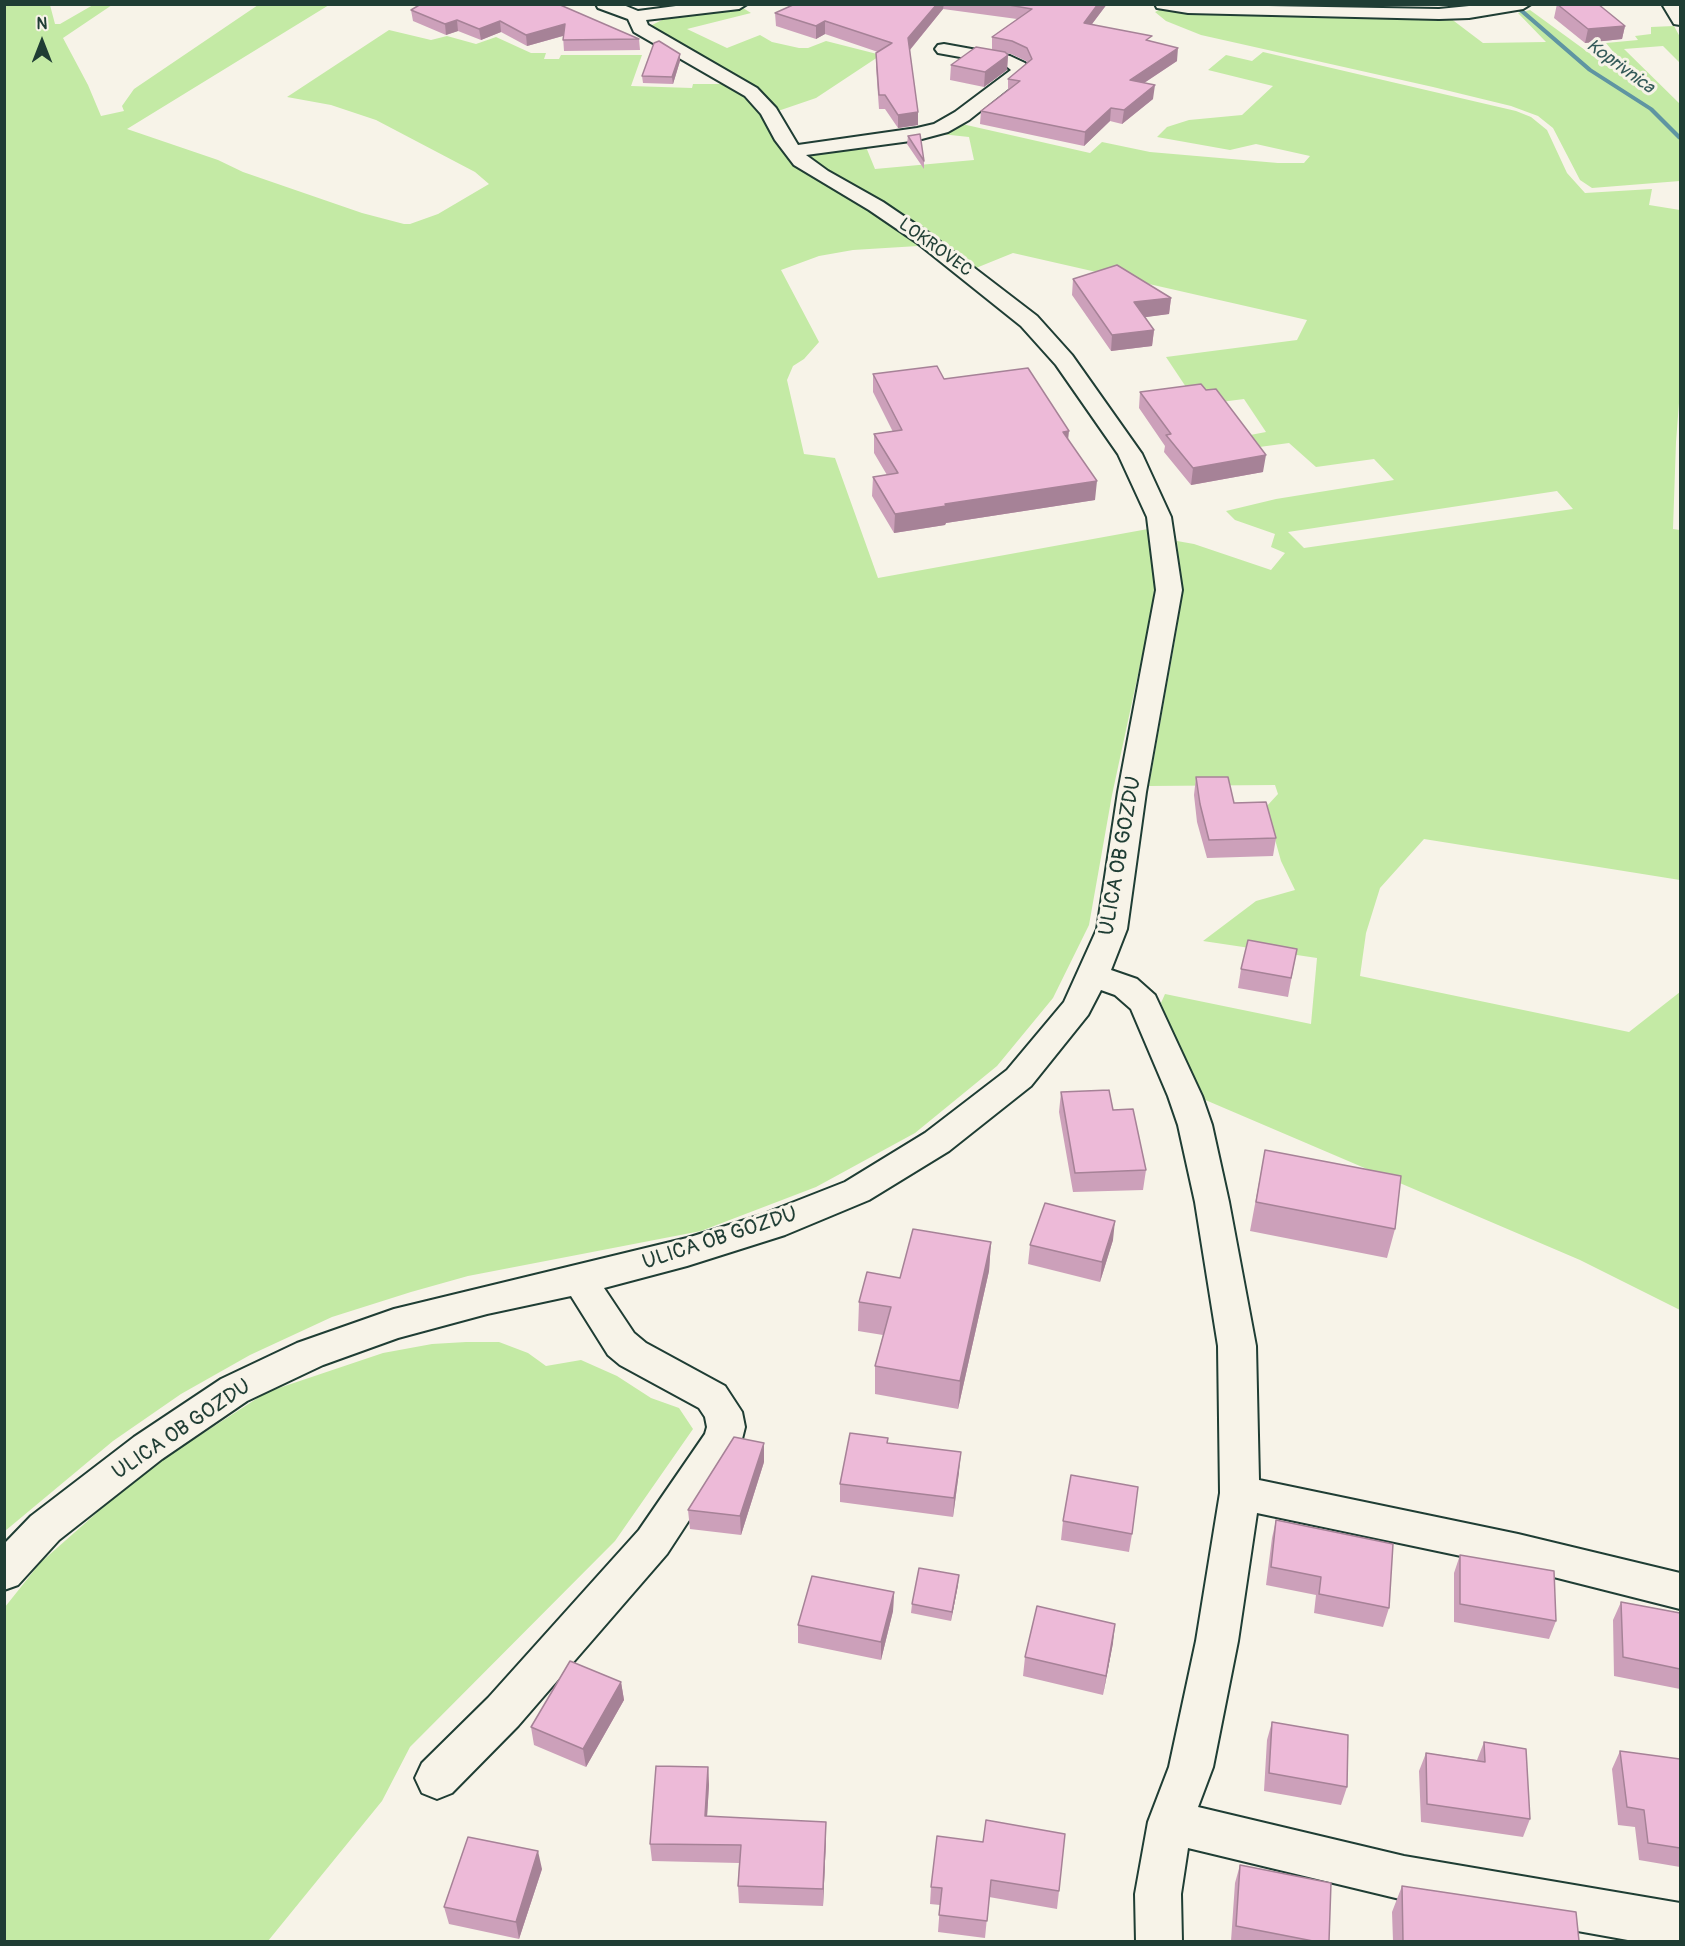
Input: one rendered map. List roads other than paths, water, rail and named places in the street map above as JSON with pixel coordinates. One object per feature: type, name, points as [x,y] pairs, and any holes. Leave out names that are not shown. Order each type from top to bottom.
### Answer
[{"type":"street","points":[[604,4],[636,16],[739,4]]},
{"type":"street","points":[[1163,4],[1188,8],[1404,13],[1469,13],[1521,5]]},
{"type":"street","points":[[1670,4],[1680,21]]},
{"type":"street","name":"LOKROVEC","points":[[636,16],[640,28],[751,92],[769,112],[784,140],[793,151],[821,175],[876,206],[980,281],[1029,321],[1064,360],[1130,454],[1159,517],[1169,590],[1160,649]]},
{"type":"street","points":[[793,151],[918,134],[941,128],[962,116],[1020,71],[1019,67],[1010,62],[944,49]]},
{"type":"street","name":"ULICA OB GOZDU","points":[[4,1572],[45,1528],[148,1448],[234,1390],[310,1354],[394,1324],[487,1300],[580,1280],[687,1252],[773,1225],[857,1191],[937,1142],[1019,1078],[1077,1007],[1112,929],[1131,792],[1160,649]]},
{"type":"street","points":[[1093,975],[1126,987],[1144,1003],[1196,1125],[1237,1346],[1240,1493],[1218,1641],[1191,1767],[1170,1822],[1158,1894],[1159,1941]]},
{"type":"street","points":[[437,1778],[503,1712],[653,1542],[723,1439],[726,1427],[723,1412],[712,1397],[633,1354],[621,1344],[580,1280]]},
{"type":"street","points":[[1240,1493],[1518,1551],[1680,1591]]},
{"type":"street","points":[[1170,1822],[1404,1878],[1680,1926]]},
{"type":"waterway","name":"Koprivnica","points":[[1509,4],[1523,12],[1590,70],[1651,109],[1680,138]]}]
